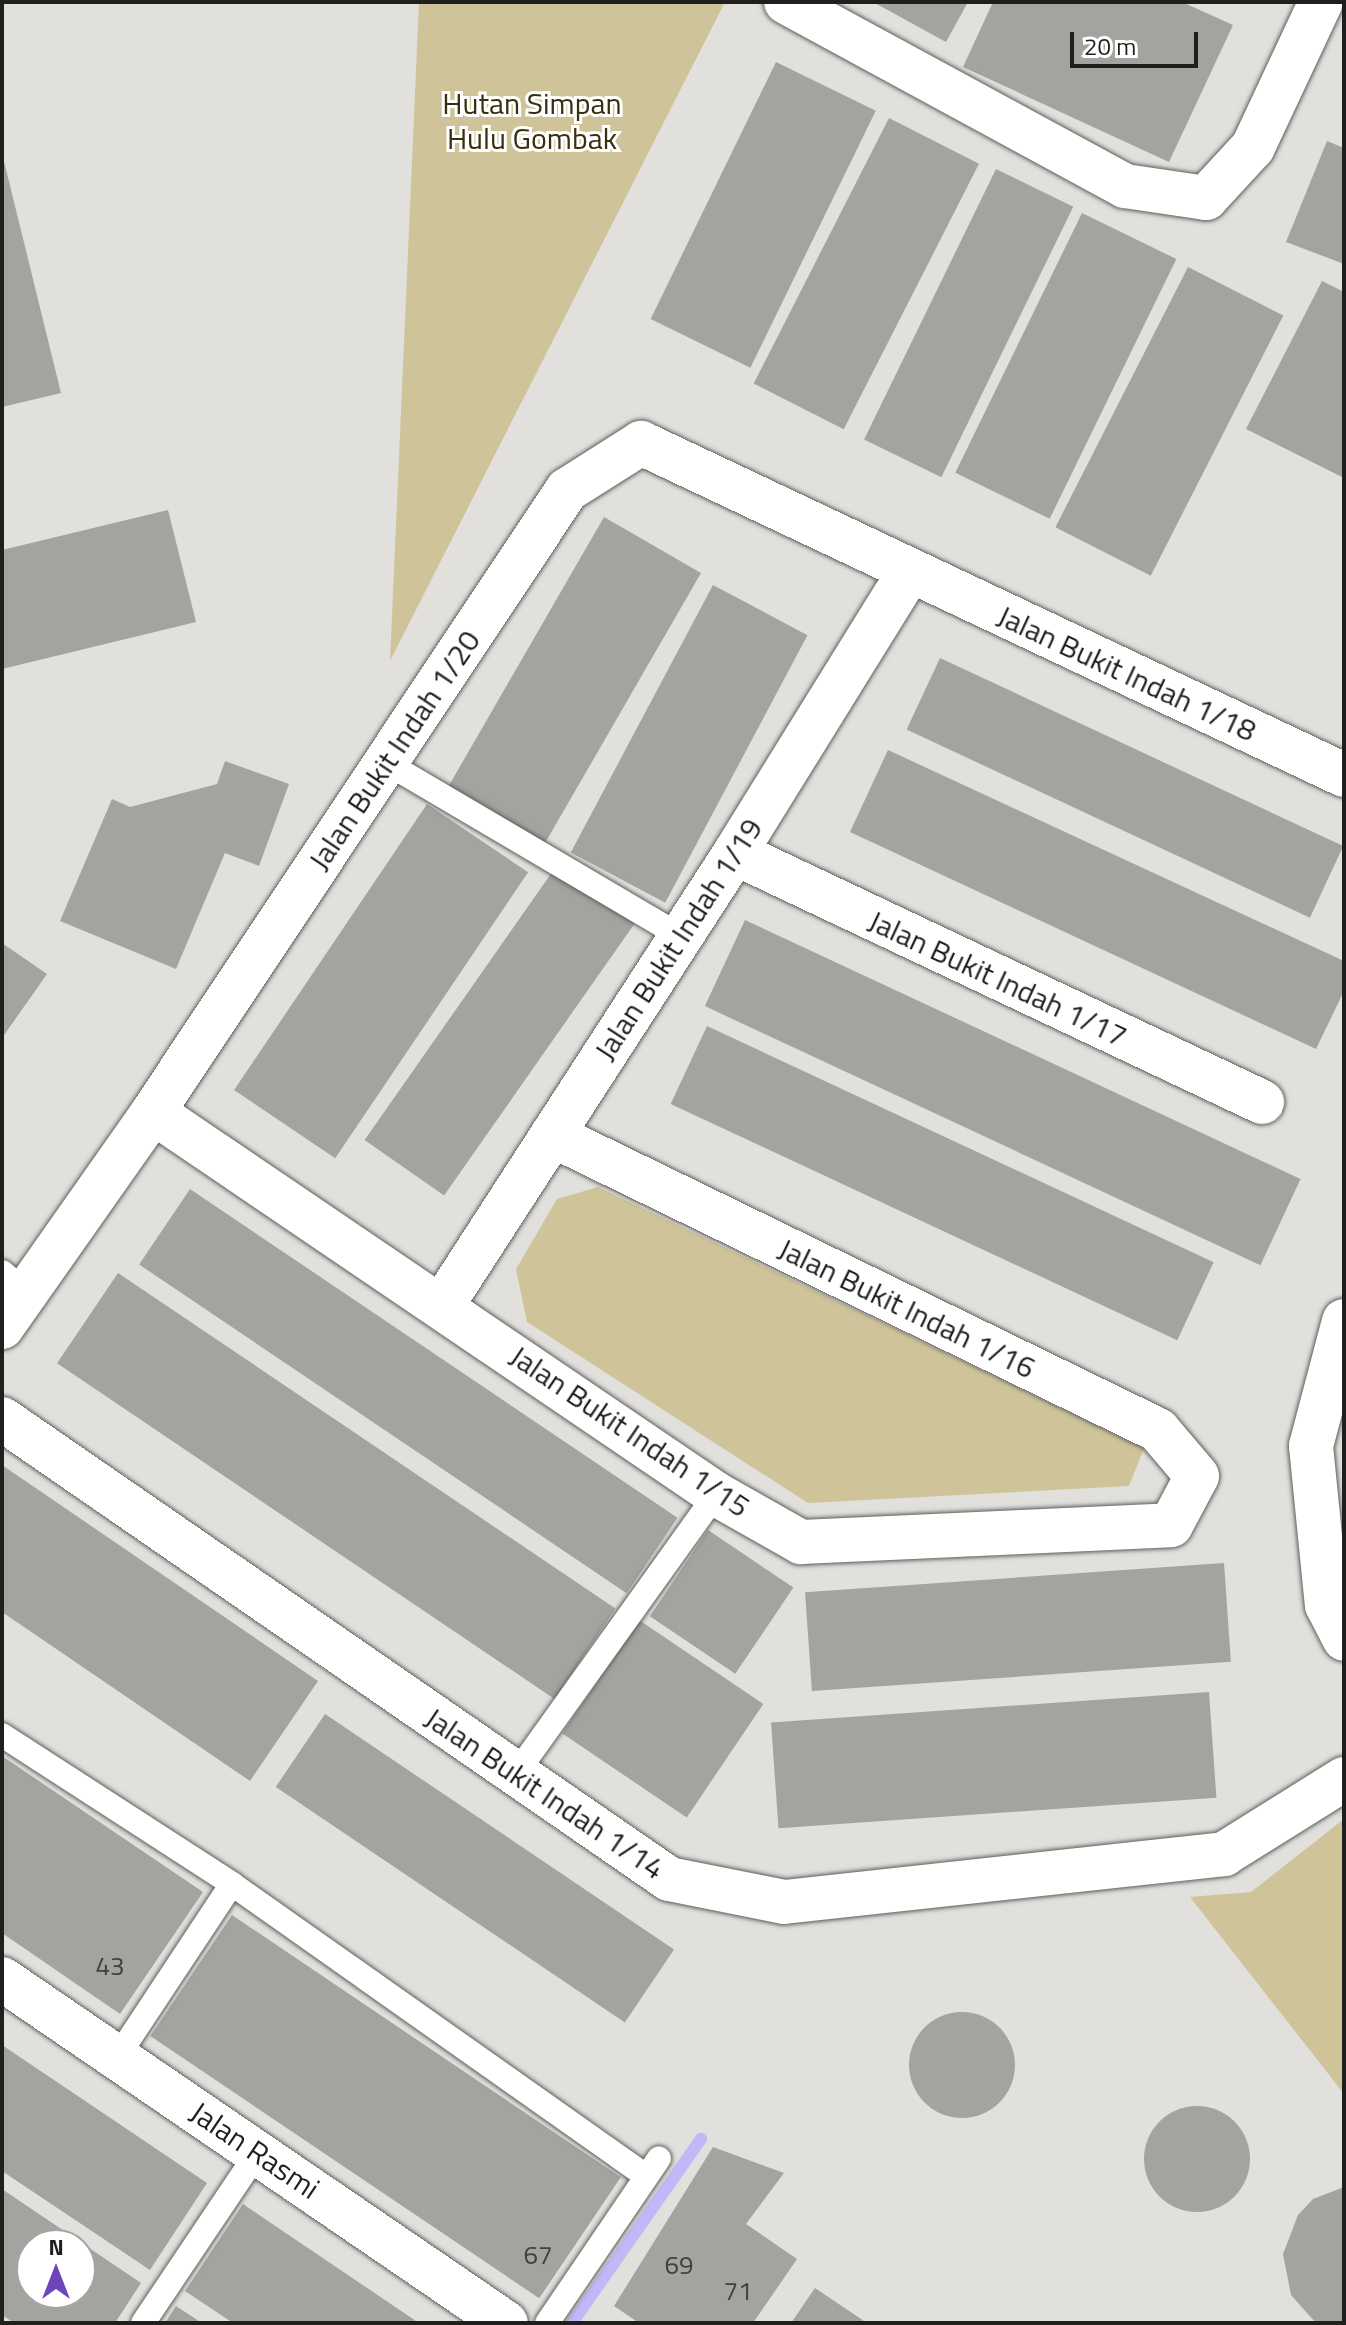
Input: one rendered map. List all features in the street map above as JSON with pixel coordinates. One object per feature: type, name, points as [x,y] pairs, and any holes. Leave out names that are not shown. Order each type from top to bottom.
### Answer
[{"type":"street","points":[[786,2],[1125,186],[1206,198],[1253,147],[1321,2]]},
{"type":"street","name":"Jalan Bukit Indah 1/20","points":[[2,1327],[14,1281],[153,1112],[567,490],[641,443],[910,571]]},
{"type":"street","name":"Jalan Bukit Indah 1/18","points":[[910,571],[1344,775]]},
{"type":"street","name":"Jalan Bukit Indah 1/19","points":[[443,1304],[679,935],[735,853],[910,571]]},
{"type":"street","name":"Jalan Bukit Indah 1/17","points":[[735,853],[1262,1102]]},
{"type":"street","name":"Jalan Bukit Indah 1/15","points":[[153,1112],[443,1304],[716,1494],[801,1542],[1171,1525]]},
{"type":"street","name":"Jalan Bukit Indah 1/16","points":[[552,1135],[1158,1430],[1197,1476],[1171,1525]]},
{"type":"street","points":[[1344,1321],[1311,1446],[1327,1605],[1344,1639]]},
{"type":"street","name":"Jalan Bukit Indah 1/14","points":[[2,1419],[669,1879],[784,1902],[1224,1854],[1344,1779]]},
{"type":"street","name":"Jalan Rasmi","points":[[2,1979],[506,2323]]},
{"type":"lane","points":[[385,762],[679,935]]},
{"type":"lane","points":[[515,1775],[716,1494]]},
{"type":"lane","points":[[2,1735],[232,1884],[652,2167],[547,2323]]},
{"type":"lane","points":[[118,2056],[232,1884]]},
{"type":"lane","points":[[143,2323],[258,2152]]},
{"type":"green space","name":"Hutan Simpan Hulu Gombak","points":[[419,2],[725,2],[390,661]]},
{"type":"green space","points":[[598,1187],[1144,1448],[1129,1486],[808,1503],[527,1322],[516,1269],[557,1199]]},
{"type":"green space","points":[[1344,1819],[1344,2094],[1190,1897],[1251,1892]]},
{"type":"building","points":[[873,2],[968,2],[946,42]]},
{"type":"building","points":[[993,2],[1182,2],[1233,25],[1169,162],[963,67]]},
{"type":"building","points":[[776,62],[876,111],[750,368],[651,319]]},
{"type":"building","points":[[889,118],[979,164],[844,429],[754,384]]},
{"type":"building","points":[[1327,141],[1344,148],[1344,264],[1286,242]]},
{"type":"building","points":[[2,153],[61,393],[2,407]]},
{"type":"building","points":[[996,169],[1073,207],[941,477],[864,440]]},
{"type":"building","points":[[1082,213],[1176,259],[1050,519],[955,473]]},
{"type":"building","points":[[1188,267],[1283,316],[1151,576],[1055,527]]},
{"type":"building","points":[[1322,281],[1344,292],[1344,478],[1246,429]]},
{"type":"building","points":[[168,510],[196,622],[2,669],[2,550]]},
{"type":"building","points":[[604,517],[701,573],[545,842],[448,786]]},
{"type":"building","points":[[713,585],[807,635],[665,903],[571,853]]},
{"type":"building","points":[[940,658],[1343,846],[1310,918],[907,730]]},
{"type":"building","points":[[888,750],[1344,961],[1344,991],[1316,1049],[850,832]]},
{"type":"building","points":[[225,761],[289,784],[259,866],[225,853],[176,969],[60,921],[112,799],[130,807],[217,784]]},
{"type":"building","points":[[427,804],[528,872],[335,1158],[234,1090]]},
{"type":"building","points":[[555,868],[634,924],[444,1196],[365,1140]]},
{"type":"building","points":[[745,920],[1301,1179],[1260,1265],[705,1006]]},
{"type":"building","points":[[2,943],[47,974],[2,1038]]},
{"type":"building","points":[[707,1026],[1214,1262],[1177,1340],[671,1104]]},
{"type":"building","points":[[190,1189],[677,1518],[627,1593],[139,1264]]},
{"type":"building","points":[[118,1273],[615,1609],[554,1699],[57,1363]]},
{"type":"building","points":[[2,1465],[318,1681],[250,1781],[2,1612]]},
{"type":"building","points":[[708,1530],[793,1588],[735,1674],[650,1616]]},
{"type":"building","points":[[1224,1563],[1231,1662],[812,1691],[805,1592]]},
{"type":"building","points":[[639,1620],[763,1704],[687,1817],[562,1734]]},
{"type":"building","points":[[1209,1692],[1216,1798],[778,1828],[771,1723]]},
{"type":"building","points":[[325,1714],[674,1949],[625,2022],[276,1787]]},
{"type":"building","points":[[2,1756],[203,1892],[120,2014],[2,1933]]},
{"type":"building","points":[[232,1915],[621,2177],[539,2298],[150,2036]]},
{"type":"building","points":[[962,2012],[982,2016],[1000,2027],[1011,2045],[1015,2065],[1011,2085],[1000,2103],[982,2114],[962,2118],[942,2114],[924,2103],[913,2085],[909,2065],[913,2045],[924,2027],[942,2016]]},
{"type":"building","points":[[2,2045],[207,2183],[150,2270],[96,2234],[96,2229],[89,2229],[2,2171]]},
{"type":"building","points":[[1197,2106],[1217,2110],[1234,2122],[1246,2139],[1250,2159],[1246,2179],[1234,2196],[1217,2208],[1197,2212],[1177,2208],[1160,2196],[1148,2179],[1144,2159],[1148,2139],[1160,2122],[1177,2110]]},
{"type":"building","points":[[713,2147],[784,2173],[746,2224],[797,2259],[753,2323],[639,2323],[614,2306]]},
{"type":"building","points":[[1344,2187],[1344,2323],[1316,2323],[1291,2295],[1283,2254],[1298,2215],[1313,2199]]},
{"type":"building","points":[[2,2189],[61,2229],[16,2229],[16,2309],[96,2309],[96,2253],[141,2283],[115,2323],[14,2323],[2,2315]]},
{"type":"building","points":[[243,2204],[419,2323],[233,2323],[185,2291]]},
{"type":"building","points":[[815,2288],[867,2323],[791,2323]]},
{"type":"building","points":[[176,2306],[202,2323],[165,2323]]},
{"type":"waterway","points":[[572,2323],[701,2139]]}]
